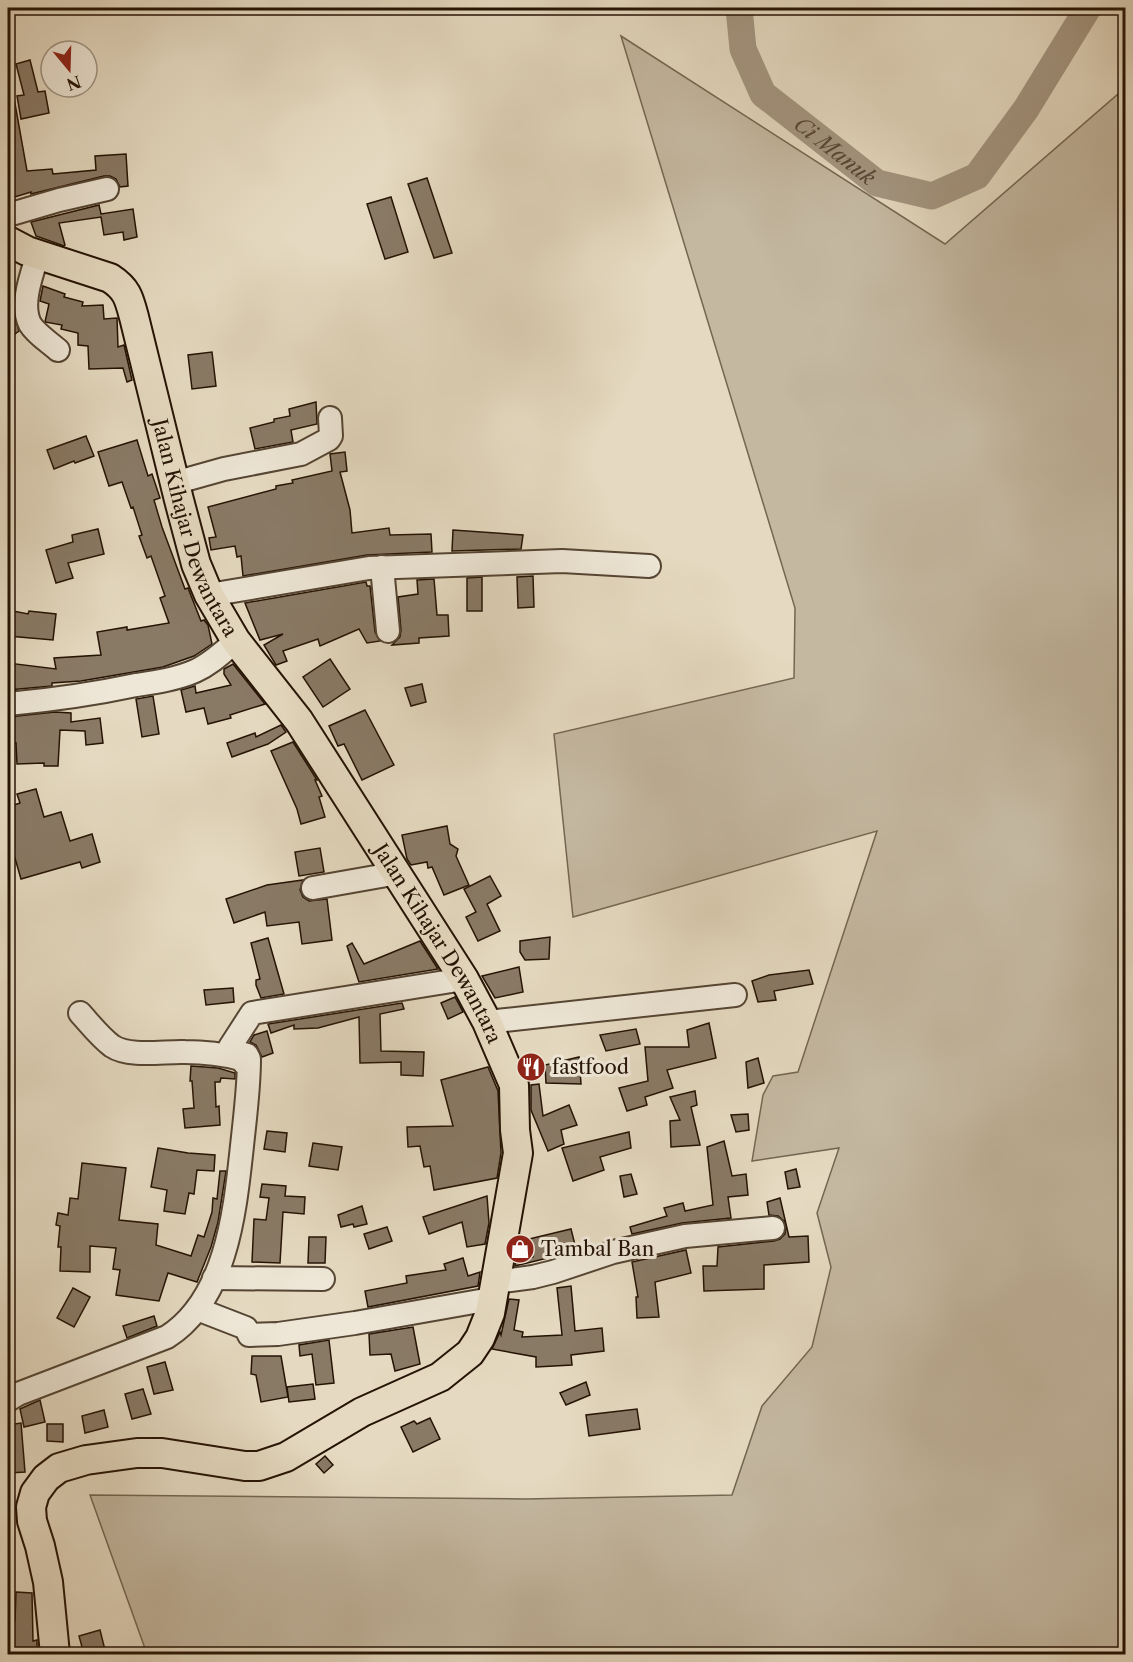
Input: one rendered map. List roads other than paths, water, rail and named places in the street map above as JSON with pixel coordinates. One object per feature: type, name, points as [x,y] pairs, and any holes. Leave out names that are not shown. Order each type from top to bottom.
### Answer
[{"type":"main road","name":"Jalan Kihajar Dewantara","points":[[8,241],[38,254],[110,278],[126,292],[196,564],[209,595],[236,641],[299,721],[464,979],[487,1022],[514,1085],[518,1153],[490,1313],[480,1338],[470,1353],[454,1366],[426,1384],[362,1412],[274,1462],[259,1466],[245,1466],[162,1453],[118,1454],[59,1468],[46,1478],[35,1493],[31,1507],[32,1521],[48,1582],[55,1654]]},
{"type":"street","points":[[8,215],[107,189]]},
{"type":"street","points":[[38,254],[29,288],[27,315],[35,330],[58,350]]},
{"type":"street","points":[[174,483],[301,454],[331,436],[330,418]]},
{"type":"street","points":[[209,595],[354,569],[382,567],[562,561],[649,566]]},
{"type":"street","points":[[382,567],[388,631]]},
{"type":"street","points":[[8,704],[91,694],[174,678],[196,671],[236,641]]},
{"type":"street","points":[[313,888],[398,873]]},
{"type":"street","points":[[8,1400],[18,1394],[167,1337],[180,1329],[197,1309],[224,1254],[234,1217],[249,1069],[248,1057],[232,1051],[230,1047],[252,1013],[464,979]]},
{"type":"street","points":[[487,1022],[735,995]]},
{"type":"street","points":[[80,1013],[99,1034],[123,1051],[195,1052],[224,1055],[241,1059],[249,1069]]},
{"type":"street","points":[[197,1309],[246,1328],[249,1335],[270,1335],[355,1323],[493,1290],[613,1252],[684,1236],[773,1228]]},
{"type":"street","points":[[214,1278],[323,1279]]},
{"type":"waterway","name":"Ci Manuk","points":[[739,8],[743,49],[763,94],[877,183],[932,196],[977,176],[1026,109],[1088,8]]},
{"type":"place","name":"fastfood","points":[[531,1067]]},
{"type":"place","name":"Tambal Ban","points":[[520,1249]]}]
